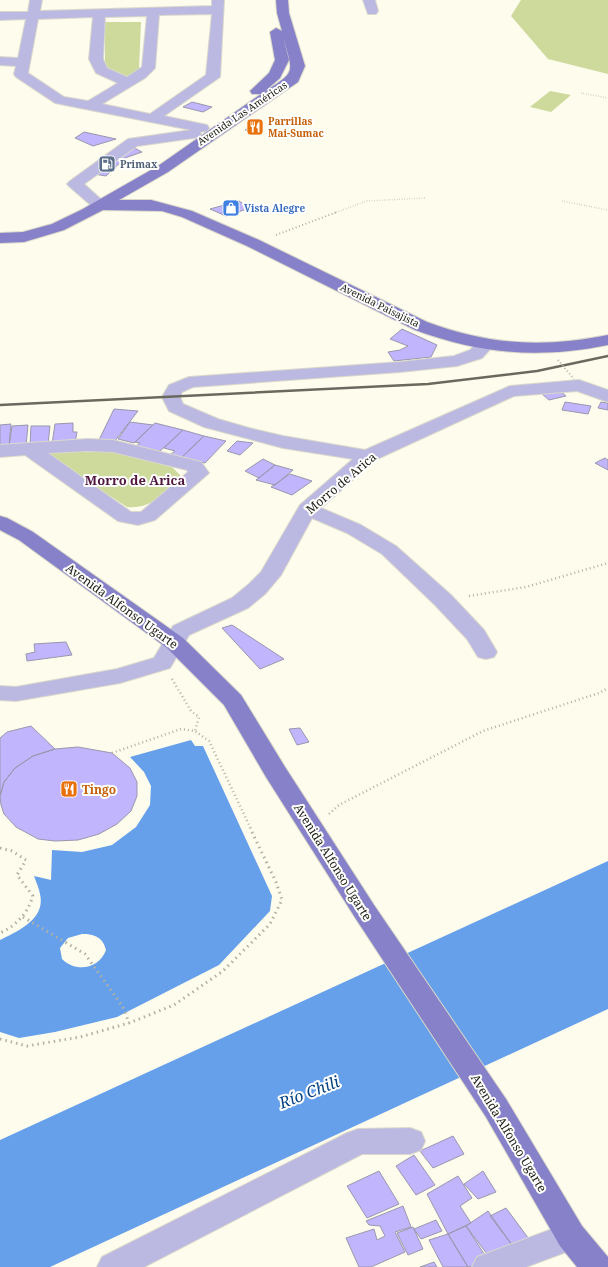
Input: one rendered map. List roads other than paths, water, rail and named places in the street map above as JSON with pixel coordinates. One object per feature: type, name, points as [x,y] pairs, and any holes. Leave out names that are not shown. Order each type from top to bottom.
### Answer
[{"type":"main road","name":"Avenida Las Américas","points":[[143,179],[148,168],[198,131],[261,88],[275,75],[282,60],[272,13],[271,0]]},
{"type":"main road","name":"Avenida Las Américas","points":[[0,238],[24,237],[58,227],[99,205],[162,169],[293,79],[298,66],[283,13],[282,0]]},
{"type":"main road","points":[[143,179],[164,207]]},
{"type":"main road","name":"Avenida Paisajista","points":[[99,205],[134,204],[164,207],[187,214],[253,243],[421,326],[447,337],[485,345],[515,349],[580,347],[608,340]]},
{"type":"main road","name":"Avenida Alfonso Ugarte","points":[[0,522],[26,536],[175,644],[233,700],[365,912],[496,1108],[571,1236],[597,1267]]},
{"type":"street","points":[[36,0],[21,74],[41,89],[60,100],[151,119],[198,131]]},
{"type":"street","points":[[0,16],[153,12],[218,5],[213,77],[151,119]]},
{"type":"street","points":[[90,106],[128,84],[148,68],[153,12]]},
{"type":"street","points":[[100,14],[96,59],[101,70],[128,84]]},
{"type":"street","points":[[0,61],[23,62]]},
{"type":"street","points":[[99,205],[75,184],[133,142],[198,131]]},
{"type":"street","points":[[368,456],[283,442],[244,433],[211,422],[176,407],[171,397],[175,389],[189,382],[400,368],[457,361],[476,354],[485,345]]},
{"type":"street","name":"Morro de Arica","points":[[5,697],[120,676],[162,663],[175,644],[181,631],[240,603],[257,589],[270,575],[307,509],[368,456],[510,391],[577,382],[608,397]]},
{"type":"street","points":[[0,451],[29,449],[87,445],[113,446],[194,466],[199,473],[148,516],[138,519],[125,517],[29,449]]},
{"type":"street","points":[[307,509],[354,529],[389,550],[443,600],[476,635],[486,652]]},
{"type":"street","points":[[112,1267],[358,1142],[410,1141]]},
{"type":"street","points":[[488,1267],[571,1236]]},
{"type":"water","points":[[191,740],[195,746],[203,746],[272,896],[270,911],[219,965],[117,1017],[55,1032],[19,1038],[0,1032],[0,940],[15,933],[35,917],[41,903],[40,894],[34,876],[51,880],[52,850],[82,852],[112,845],[136,827],[150,805],[151,786],[144,772],[130,757]],"holes":[[[86,934],[97,937],[103,942],[106,950],[103,956],[93,965],[87,967],[74,966],[62,959],[60,948],[68,938]]]},
{"type":"water","name":"Río Chili","points":[[608,861],[608,1009],[50,1267],[0,1267],[0,1140]]},
{"type":"railway","points":[[0,405],[428,384],[537,371],[608,356]]},
{"type":"place","name":"Parrillas Mai-Sumac","points":[[255,127]]},
{"type":"place","name":"Primax","points":[[107,164]]},
{"type":"place","name":"Vista Alegre","points":[[231,208]]},
{"type":"place","name":"Tingo","points":[[69,789]]},
{"type":"district","name":"Morro de Arica","points":[[135,480]]}]
